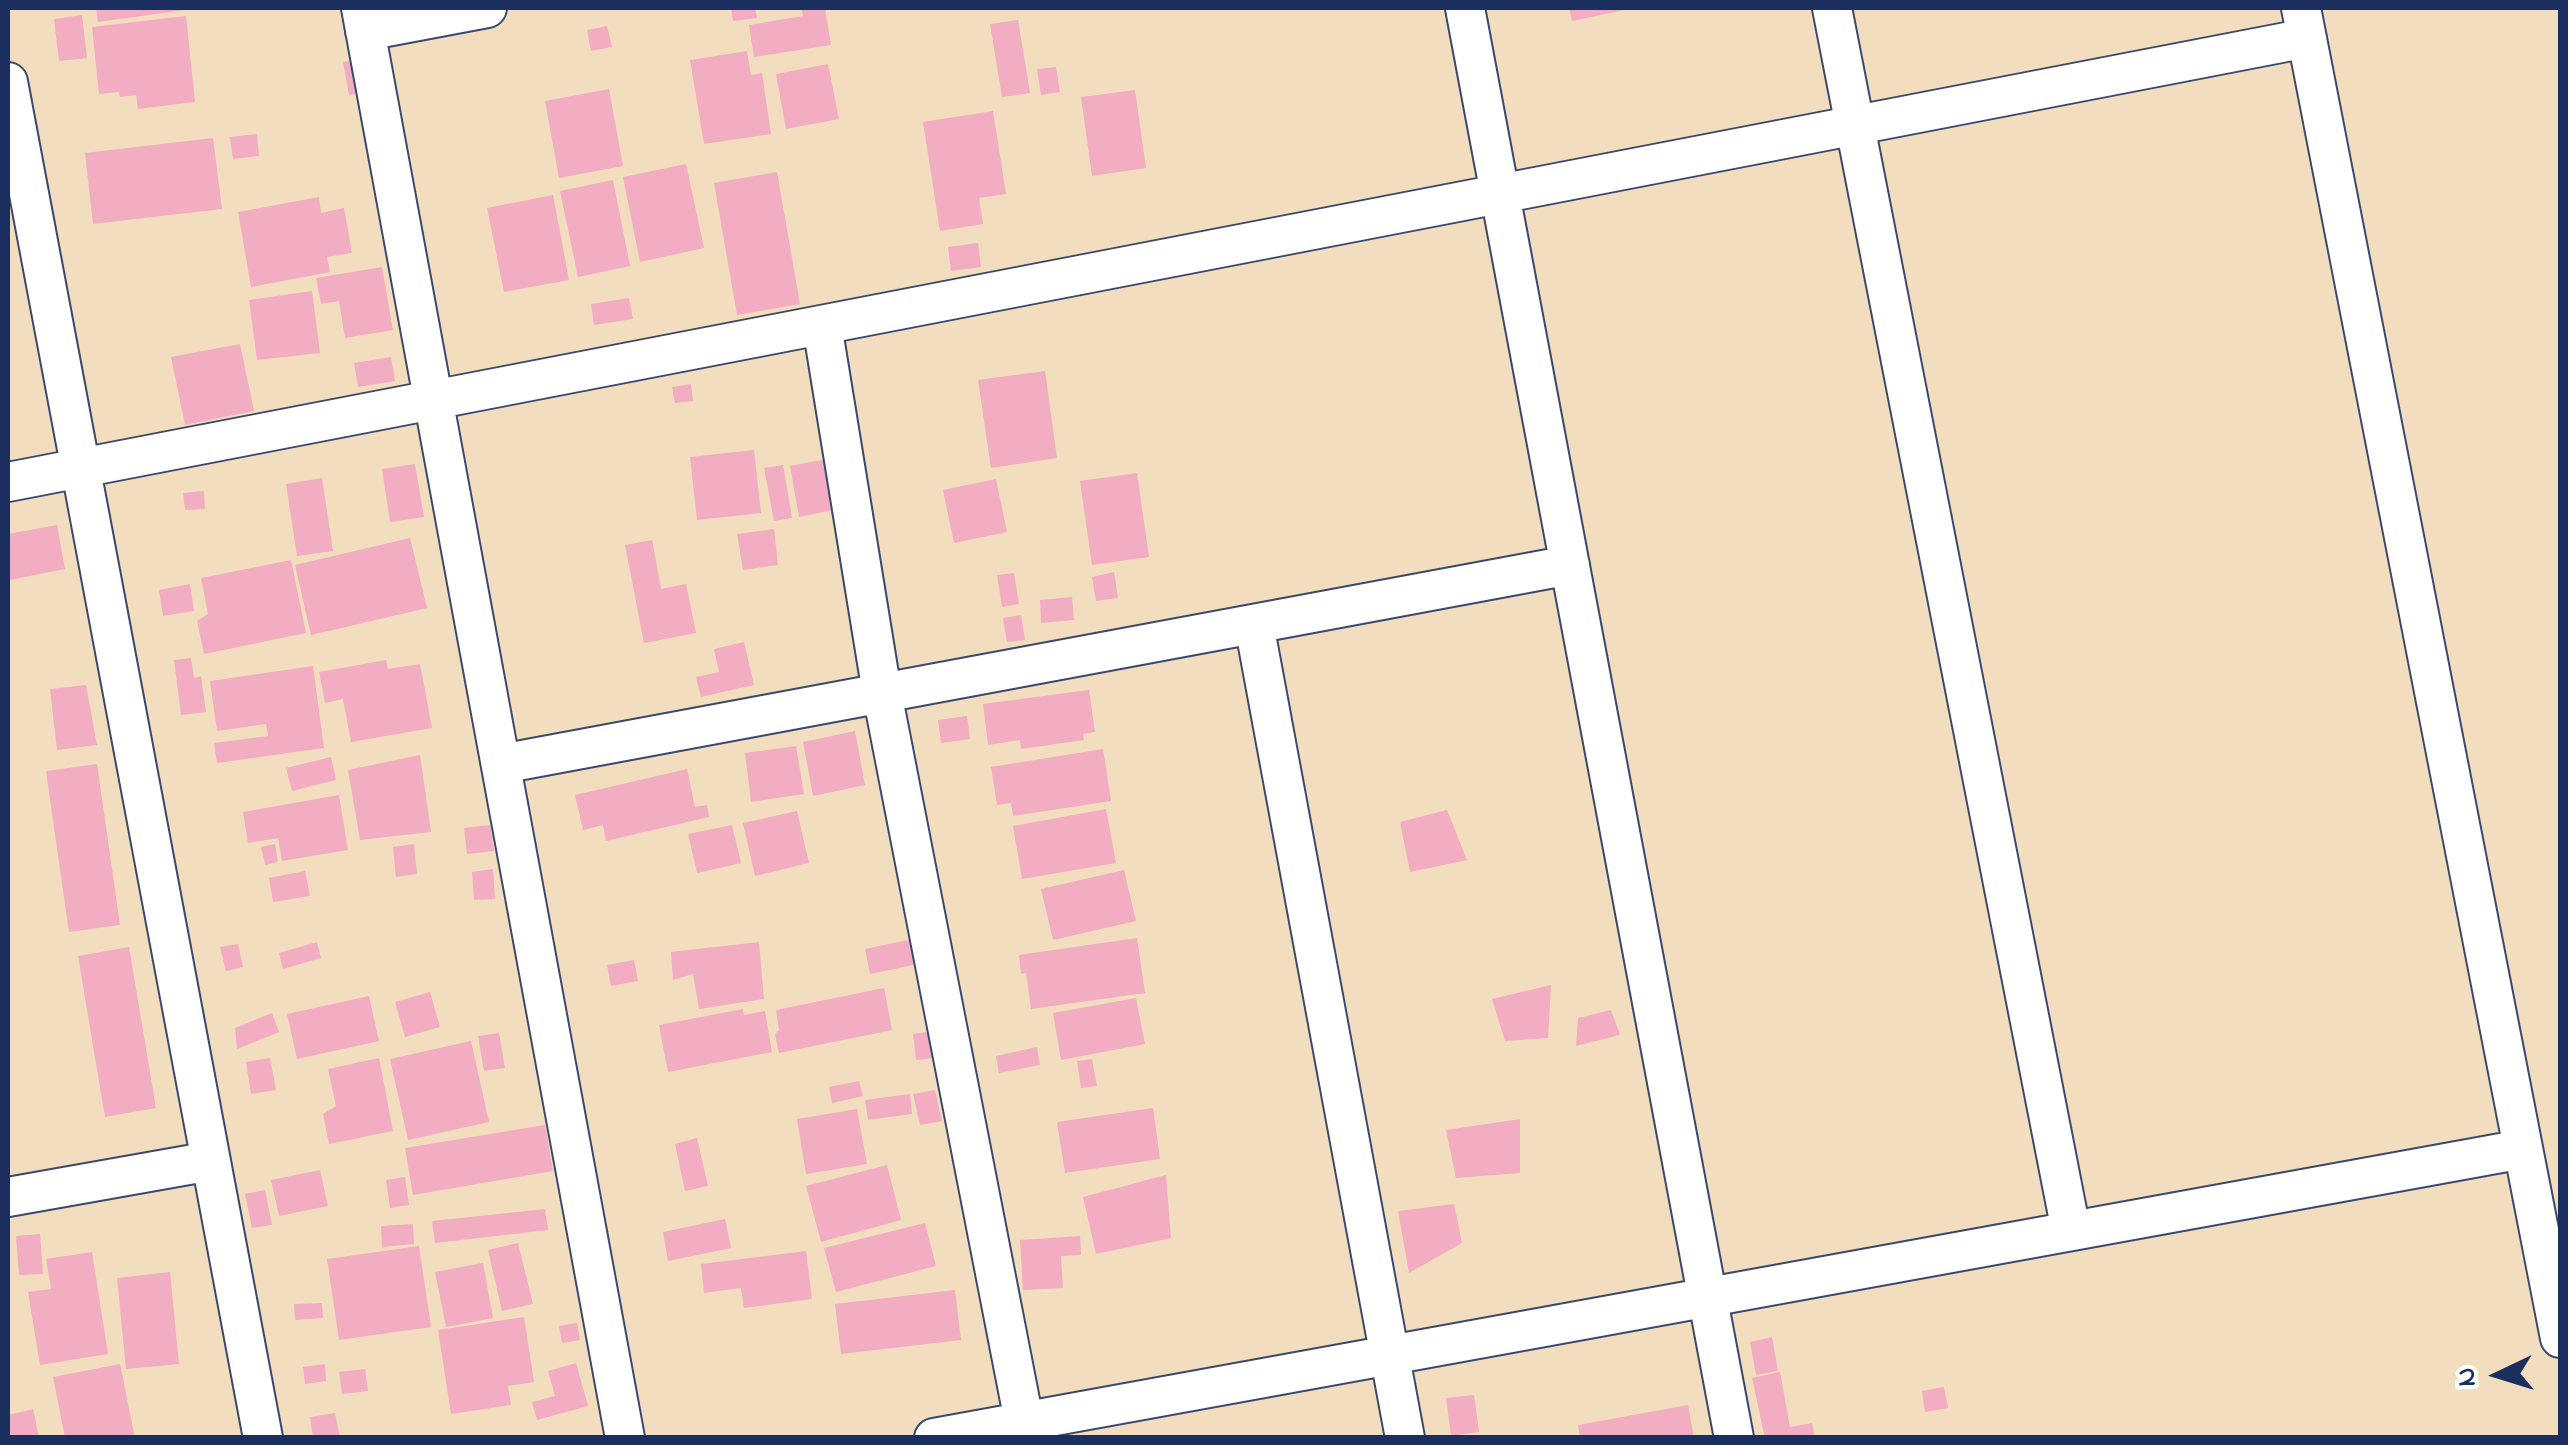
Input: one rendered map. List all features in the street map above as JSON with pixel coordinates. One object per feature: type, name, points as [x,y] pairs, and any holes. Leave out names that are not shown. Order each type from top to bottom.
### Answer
[{"type":"street","points":[[487,8],[363,19],[625,1438]]},
{"type":"street","points":[[1466,8],[1734,1438]]},
{"type":"street","points":[[1832,8],[2071,1231]]},
{"type":"street","points":[[8,482],[1856,126],[2304,23],[2560,1338]]},
{"type":"street","points":[[8,82],[263,1438]]},
{"type":"street","points":[[822,324],[882,693],[1024,1421]]},
{"type":"street","points":[[500,764],[1570,565]]},
{"type":"street","points":[[1254,624],[1405,1438]]},
{"type":"street","points":[[934,1438],[2524,1148]]},
{"type":"street","points":[[8,1198],[211,1161]]},
{"type":"building","points":[[96,8],[185,8],[185,10],[98,22]]},
{"type":"building","points":[[731,8],[755,8],[757,18],[733,21]]},
{"type":"building","points":[[801,8],[825,8],[831,45],[754,57],[749,25],[803,16]]},
{"type":"building","points":[[1569,8],[1629,8],[1629,9],[1572,21]]},
{"type":"building","points":[[82,15],[87,58],[59,61],[54,19]]},
{"type":"building","points":[[186,16],[195,102],[138,109],[136,95],[99,94],[92,27]]},
{"type":"building","points":[[1018,20],[1030,93],[1002,97],[990,24]]},
{"type":"building","points":[[607,26],[612,47],[591,51],[587,30]]},
{"type":"building","points":[[747,51],[751,75],[762,73],[771,134],[704,144],[690,60]]},
{"type":"building","points":[[363,59],[369,91],[349,95],[343,62]]},
{"type":"building","points":[[828,64],[839,119],[786,129],[776,74]]},
{"type":"building","points":[[1056,67],[1060,92],[1041,95],[1037,69]]},
{"type":"building","points":[[609,89],[623,166],[559,178],[545,101]]},
{"type":"building","points":[[1135,90],[1146,168],[1092,176],[1081,97]]},
{"type":"building","points":[[993,111],[1006,194],[979,198],[983,224],[940,231],[923,122]]},
{"type":"building","points":[[257,134],[259,156],[233,159],[230,137]]},
{"type":"building","points":[[213,138],[222,209],[93,224],[85,153]]},
{"type":"building","points":[[686,164],[704,248],[640,262],[623,177]]},
{"type":"building","points":[[777,172],[800,304],[737,315],[714,183]]},
{"type":"building","points":[[613,180],[630,266],[578,277],[560,191]]},
{"type":"building","points":[[553,195],[569,280],[504,292],[487,208]]},
{"type":"building","points":[[319,197],[321,213],[344,208],[352,253],[327,257],[330,272],[251,287],[238,212]]},
{"type":"building","points":[[978,243],[981,267],[951,271],[948,247]]},
{"type":"building","points":[[382,267],[393,330],[345,338],[339,301],[321,304],[316,278]]},
{"type":"building","points":[[312,291],[320,353],[257,360],[249,300]]},
{"type":"building","points":[[629,298],[633,319],[594,325],[591,304]]},
{"type":"building","points":[[240,344],[254,411],[185,425],[171,357]]},
{"type":"building","points":[[391,357],[395,381],[358,387],[354,363]]},
{"type":"building","points":[[1045,371],[1057,458],[991,468],[978,380]]},
{"type":"building","points":[[691,384],[693,401],[675,403],[672,387]]},
{"type":"building","points":[[754,450],[761,513],[697,520],[690,457]]},
{"type":"building","points":[[832,458],[842,508],[799,517],[790,466]]},
{"type":"building","points":[[415,464],[424,517],[390,522],[382,469]]},
{"type":"building","points":[[783,465],[792,518],[774,521],[764,468]]},
{"type":"building","points":[[1137,473],[1149,557],[1092,565],[1080,481]]},
{"type":"building","points":[[322,478],[333,551],[297,556],[286,484]]},
{"type":"building","points":[[996,479],[1007,532],[954,543],[943,490]]},
{"type":"building","points":[[204,491],[205,509],[185,510],[183,493]]},
{"type":"building","points":[[57,525],[65,569],[10,580],[8,534]]},
{"type":"building","points":[[774,529],[778,565],[743,570],[737,534]]},
{"type":"building","points":[[410,538],[427,608],[311,635],[295,565]]},
{"type":"building","points":[[652,540],[661,589],[686,584],[696,633],[644,643],[625,545]]},
{"type":"building","points":[[291,560],[306,633],[204,654],[197,621],[208,614],[201,578]]},
{"type":"building","points":[[1114,572],[1118,598],[1096,601],[1092,577]]},
{"type":"building","points":[[1014,573],[1019,604],[1002,607],[997,575]]},
{"type":"building","points":[[190,584],[194,611],[163,616],[159,590]]},
{"type":"building","points":[[1072,597],[1074,620],[1041,623],[1040,600]]},
{"type":"building","points":[[1021,615],[1025,640],[1007,642],[1003,618]]},
{"type":"building","points":[[744,642],[754,685],[701,697],[696,677],[719,672],[714,649]]},
{"type":"building","points":[[191,658],[194,678],[201,676],[206,712],[181,715],[174,660]]},
{"type":"building","points":[[386,660],[388,669],[420,664],[432,728],[351,742],[343,699],[325,703],[319,672]]},
{"type":"building","points":[[313,666],[324,748],[217,763],[214,743],[268,736],[266,724],[217,731],[210,681]]},
{"type":"building","points":[[86,685],[97,745],[57,750],[50,689]]},
{"type":"building","points":[[1089,690],[1095,732],[1083,734],[1084,740],[1021,749],[1020,740],[988,745],[983,704]]},
{"type":"building","points":[[967,716],[970,739],[941,743],[938,720]]},
{"type":"building","points":[[855,731],[865,785],[813,796],[803,742]]},
{"type":"building","points":[[796,746],[804,794],[751,802],[745,753]]},
{"type":"building","points":[[1103,749],[1111,801],[1013,816],[1011,803],[997,805],[991,767]]},
{"type":"building","points":[[420,755],[431,832],[360,840],[348,770]]},
{"type":"building","points":[[331,757],[336,780],[292,791],[286,768]]},
{"type":"building","points":[[97,764],[120,925],[69,932],[46,771]]},
{"type":"building","points":[[687,769],[695,807],[707,805],[709,817],[606,841],[603,825],[583,830],[575,795]]},
{"type":"building","points":[[339,795],[348,850],[282,861],[278,838],[248,843],[243,812]]},
{"type":"building","points":[[1106,809],[1116,863],[1022,879],[1013,826]]},
{"type":"building","points":[[1447,810],[1467,860],[1410,872],[1400,822]]},
{"type":"building","points":[[797,811],[809,863],[755,876],[743,823]]},
{"type":"building","points":[[490,825],[494,851],[467,854],[464,828]]},
{"type":"building","points":[[732,825],[741,863],[697,873],[688,834]]},
{"type":"building","points":[[275,844],[278,862],[265,865],[261,847]]},
{"type":"building","points":[[414,844],[417,874],[396,877],[393,847]]},
{"type":"building","points":[[493,869],[495,899],[474,900],[472,872]]},
{"type":"building","points":[[1124,870],[1136,921],[1053,940],[1041,889]]},
{"type":"building","points":[[305,871],[310,896],[273,902],[269,878]]},
{"type":"building","points":[[1137,938],[1145,993],[1031,1009],[1019,955]]},
{"type":"building","points":[[913,939],[918,964],[870,974],[865,949]]},
{"type":"building","points":[[317,942],[321,958],[283,969],[279,953]]},
{"type":"building","points":[[759,942],[764,999],[699,1009],[693,974],[673,980],[671,952]]},
{"type":"building","points":[[238,944],[243,967],[226,971],[220,947]]},
{"type":"building","points":[[129,947],[156,1108],[105,1117],[78,956]]},
{"type":"building","points":[[634,960],[638,981],[611,986],[607,965]]},
{"type":"building","points":[[1551,985],[1548,1038],[1505,1041],[1492,999]]},
{"type":"building","points":[[884,988],[892,1030],[779,1053],[776,1010]]},
{"type":"building","points":[[430,992],[440,1027],[405,1037],[395,1002]]},
{"type":"building","points":[[369,996],[379,1041],[297,1059],[287,1014]]},
{"type":"building","points":[[1136,998],[1145,1044],[1061,1060],[1053,1013]]},
{"type":"building","points":[[743,1009],[744,1015],[765,1011],[772,1052],[668,1072],[659,1025]]},
{"type":"building","points":[[1611,1010],[1620,1035],[1576,1046],[1578,1018]]},
{"type":"building","points":[[272,1013],[279,1032],[237,1049],[235,1028]]},
{"type":"building","points":[[932,1031],[935,1058],[916,1060],[913,1034]]},
{"type":"building","points":[[499,1033],[505,1068],[484,1071],[478,1036]]},
{"type":"building","points":[[471,1041],[489,1122],[408,1140],[390,1059]]},
{"type":"building","points":[[1037,1047],[1040,1065],[999,1073],[996,1056]]},
{"type":"building","points":[[270,1058],[276,1090],[251,1094],[246,1062]]},
{"type":"building","points":[[379,1058],[393,1131],[329,1144],[323,1114],[336,1106],[328,1069]]},
{"type":"building","points":[[1092,1059],[1097,1086],[1081,1088],[1077,1061]]},
{"type":"building","points":[[859,1081],[863,1096],[832,1103],[829,1087]]},
{"type":"building","points":[[935,1090],[942,1121],[920,1125],[913,1094]]},
{"type":"building","points":[[910,1094],[912,1114],[868,1120],[865,1100]]},
{"type":"building","points":[[1153,1108],[1160,1159],[1065,1173],[1057,1122]]},
{"type":"building","points":[[857,1109],[867,1164],[806,1174],[797,1119]]},
{"type":"building","points":[[1520,1119],[1520,1173],[1456,1178],[1446,1130]]},
{"type":"building","points":[[545,1125],[553,1171],[413,1195],[405,1148]]},
{"type":"building","points":[[697,1138],[708,1186],[685,1191],[675,1144]]},
{"type":"building","points":[[887,1165],[901,1220],[821,1242],[806,1186]]},
{"type":"building","points":[[320,1170],[328,1206],[279,1216],[271,1180]]},
{"type":"building","points":[[1166,1175],[1171,1238],[1096,1254],[1083,1197]]},
{"type":"building","points":[[405,1177],[409,1205],[390,1208],[386,1180]]},
{"type":"building","points":[[265,1190],[272,1225],[252,1228],[245,1194]]},
{"type":"building","points":[[1454,1204],[1462,1243],[1409,1273],[1398,1211]]},
{"type":"building","points":[[545,1209],[548,1230],[435,1243],[432,1221]]},
{"type":"building","points":[[725,1219],[731,1248],[668,1261],[663,1232]]},
{"type":"building","points":[[925,1223],[936,1266],[836,1292],[824,1248]]},
{"type":"building","points":[[413,1224],[414,1244],[382,1247],[381,1226]]},
{"type":"building","points":[[40,1234],[43,1274],[19,1275],[16,1236]]},
{"type":"building","points":[[1080,1236],[1081,1255],[1061,1256],[1063,1288],[1023,1290],[1020,1240]]},
{"type":"building","points":[[518,1243],[533,1304],[502,1311],[488,1250]]},
{"type":"building","points":[[419,1246],[431,1327],[339,1340],[327,1259]]},
{"type":"building","points":[[806,1251],[812,1299],[744,1308],[741,1288],[704,1293],[701,1264]]},
{"type":"building","points":[[92,1252],[108,1354],[40,1365],[28,1292],[51,1289],[46,1259]]},
{"type":"building","points":[[483,1263],[493,1318],[446,1327],[435,1272]]},
{"type":"building","points":[[170,1272],[179,1364],[126,1369],[117,1278]]},
{"type":"building","points":[[955,1290],[961,1340],[841,1354],[835,1304]]},
{"type":"building","points":[[322,1303],[323,1318],[295,1320],[294,1304]]},
{"type":"building","points":[[524,1317],[534,1382],[508,1386],[511,1405],[451,1414],[438,1330]]},
{"type":"building","points":[[577,1323],[580,1340],[562,1343],[559,1326]]},
{"type":"building","points":[[1772,1337],[1778,1371],[1756,1375],[1750,1342]]},
{"type":"building","points":[[576,1363],[588,1406],[537,1420],[532,1402],[555,1396],[548,1371]]},
{"type":"building","points":[[120,1364],[135,1438],[65,1438],[53,1377]]},
{"type":"building","points":[[325,1364],[326,1381],[305,1384],[303,1367]]},
{"type":"building","points":[[365,1369],[368,1391],[342,1394],[339,1372]]},
{"type":"building","points":[[1780,1372],[1790,1427],[1812,1423],[1815,1438],[1765,1438],[1752,1378]]},
{"type":"building","points":[[1944,1387],[1948,1408],[1925,1412],[1922,1391]]},
{"type":"building","points":[[1474,1395],[1479,1432],[1451,1436],[1446,1398]]},
{"type":"building","points":[[1688,1405],[1694,1438],[1580,1438],[1578,1425]]},
{"type":"building","points":[[33,1409],[39,1438],[8,1438],[8,1415]]},
{"type":"building","points":[[335,1413],[340,1438],[313,1438],[310,1417]]}]
